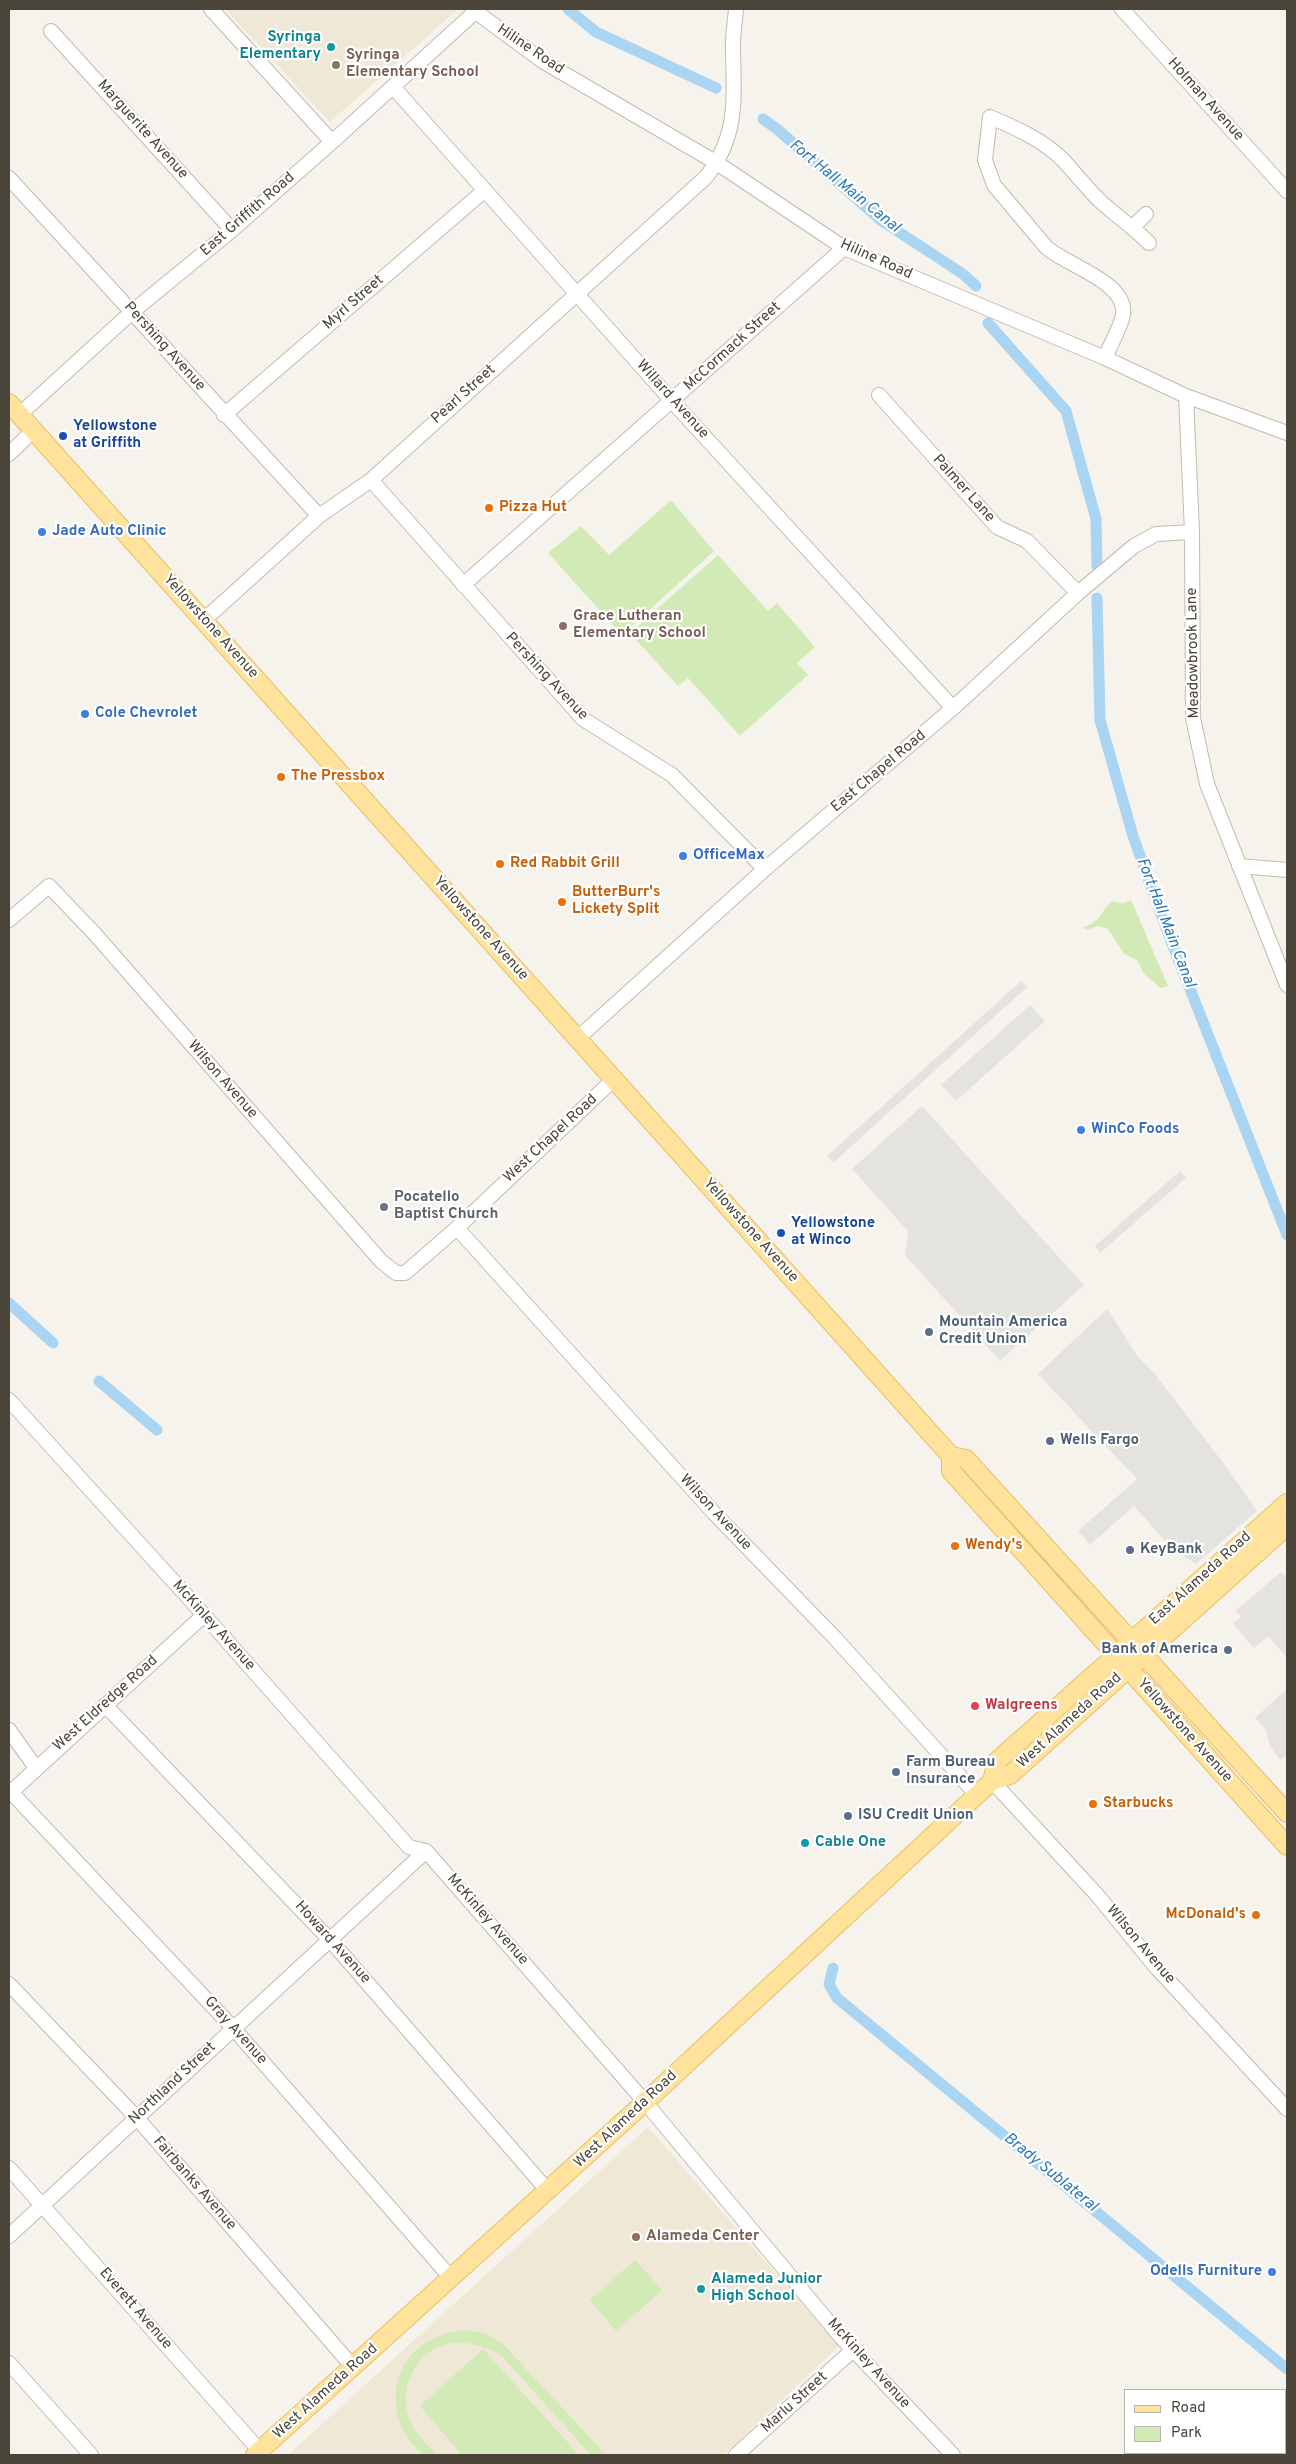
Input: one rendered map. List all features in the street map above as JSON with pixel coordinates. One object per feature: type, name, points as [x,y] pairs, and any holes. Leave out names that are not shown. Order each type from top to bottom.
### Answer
[{"type":"main road","name":"Yellowstone Avenue","points":[[14,409],[951,1456],[966,1458],[1287,1813]]},
{"type":"main road","name":"Yellowstone Avenue","points":[[951,1456],[951,1471],[1287,1846]]},
{"type":"main road","name":"East Alameda Road","points":[[1116,1656],[1287,1503]]},
{"type":"main road","name":"East Alameda Road","points":[[1144,1655],[1287,1526]]},
{"type":"main road","name":"West Alameda Road","points":[[258,2453],[548,2191],[977,1794],[992,1781],[1010,1775],[1144,1655]]},
{"type":"main road","name":"West Alameda Road","points":[[992,1781],[996,1762],[1116,1656]]},
{"type":"street","points":[[211,9],[332,142]]},
{"type":"street","name":"Pearl Street","points":[[204,620],[319,516],[371,480],[705,178],[717,163],[730,133],[735,94],[733,49],[736,9]]},
{"type":"street","name":"Holman Avenue","points":[[1122,9],[1287,191]]},
{"type":"street","name":"East Griffith Road","points":[[14,409],[232,230],[394,88],[474,10]]},
{"type":"street","name":"Hiline Road","points":[[474,10],[544,62],[717,163],[844,248],[1105,358],[1186,396],[1287,433]]},
{"type":"street","name":"Marguerite Avenue","points":[[51,31],[232,230]]},
{"type":"street","name":"Willard Avenue","points":[[394,88],[672,401],[953,708]]},
{"type":"street","points":[[1105,358],[1123,315],[1122,299],[1112,287],[1054,255],[994,185],[985,160],[990,117],[1019,129],[1062,159],[1111,211],[1133,227],[1149,243]]},
{"type":"street","name":"Pershing Avenue","points":[[9,178],[133,312],[224,415],[319,516]]},
{"type":"street","name":"Myrl Street","points":[[224,415],[484,190]]},
{"type":"street","points":[[1133,227],[1146,214]]},
{"type":"street","name":"McCormack Street","points":[[464,585],[844,248]]},
{"type":"street","name":"Palmer Lane","points":[[879,394],[997,527],[1027,540],[1078,593]]},
{"type":"street","name":"Meadowbrook Lane","points":[[1186,396],[1192,532],[1194,718],[1207,784],[1287,985]]},
{"type":"street","points":[[9,454],[33,431]]},
{"type":"street","name":"Pershing Avenue","points":[[371,480],[583,719],[672,775],[765,869]]},
{"type":"street","name":"East Chapel Road","points":[[578,1038],[765,869],[953,708],[1078,593],[1134,546],[1156,534],[1192,532]]},
{"type":"street","points":[[1239,866],[1287,870]]},
{"type":"street","name":"Wilson Avenue","points":[[9,920],[49,886],[94,933],[381,1261],[396,1273]]},
{"type":"street","name":"West Chapel Road","points":[[396,1273],[404,1273],[457,1228],[614,1079]]},
{"type":"street","name":"Wilson Avenue","points":[[457,1228],[714,1513],[852,1657],[977,1794]]},
{"type":"street","name":"McKinley Avenue","points":[[9,1400],[14,1415],[204,1615],[409,1848],[426,1851],[645,2102],[853,2350],[953,2455]]},
{"type":"street","name":"West Eldredge Road","points":[[10,1793],[204,1615]]},
{"type":"street","name":"Howard Avenue","points":[[105,1705],[330,1940],[548,2191]]},
{"type":"street","points":[[9,1730],[36,1768]]},
{"type":"street","name":"Wilson Avenue","points":[[992,1781],[1098,1896],[1155,1966],[1287,2109]]},
{"type":"street","name":"Gray Avenue","points":[[10,1793],[234,2028],[451,2278]]},
{"type":"street","name":"Northland Street","points":[[9,2236],[426,1851]]},
{"type":"street","name":"Fairbanks Avenue","points":[[9,1984],[137,2118],[353,2367]]},
{"type":"street","name":"Everett Avenue","points":[[9,2168],[43,2204],[258,2453]]},
{"type":"street","name":"Marlu Street","points":[[736,2455],[853,2350]]},
{"type":"street","points":[[9,2363],[91,2455]]},
{"type":"shaded area","name":"Syringa Elementary School","points":[[225,9],[458,9],[330,122]]},
{"type":"shaded area","points":[[1021,981],[1027,987],[833,1163],[827,1156]]},
{"type":"shaded area","points":[[1030,1005],[1045,1021],[956,1101],[941,1085]]},
{"type":"shaded area","points":[[922,1106],[1084,1285],[1000,1361],[905,1255],[908,1231],[852,1169]]},
{"type":"shaded area","points":[[1180,1171],[1186,1178],[1100,1253],[1095,1246]]},
{"type":"shaded area","points":[[1107,1309],[1139,1358],[1154,1373],[1225,1465],[1257,1511],[1196,1564],[1171,1548],[1134,1506],[1090,1545],[1078,1531],[1137,1479],[1038,1374]]},
{"type":"shaded area","points":[[1281,1572],[1287,1579],[1287,1658],[1268,1636],[1254,1648],[1233,1624],[1241,1617],[1235,1611]]},
{"type":"shaded area","points":[[1287,1689],[1287,1754],[1281,1760],[1270,1747],[1266,1730],[1255,1718]]},
{"type":"shaded area","name":"Alameda Center","points":[[648,2127],[839,2346],[724,2455],[288,2455]]},
{"type":"green space","points":[[671,500],[714,551],[622,635],[548,553],[581,526],[609,555]]},
{"type":"green space","points":[[718,555],[768,611],[777,603],[815,647],[797,663],[808,675],[740,736],[688,678],[678,686],[630,633]]},
{"type":"green space","points":[[1131,900],[1168,986],[1161,988],[1144,974],[1137,960],[1124,954],[1108,929],[1098,926],[1086,930],[1084,927],[1098,919],[1113,901],[1123,903]]},
{"type":"green space","points":[[635,2260],[662,2290],[616,2331],[590,2300]]},
{"type":"green space","points":[[467,2330],[485,2333],[502,2343],[606,2455],[591,2455],[501,2355],[477,2345],[453,2343],[431,2350],[414,2370],[407,2385],[407,2411],[411,2424],[437,2455],[423,2455],[407,2436],[400,2423],[396,2405],[397,2388],[401,2372],[408,2359],[419,2348],[433,2339],[449,2333]]},
{"type":"green space","points":[[483,2349],[579,2455],[462,2455],[420,2406]]},
{"type":"waterway","name":"Fort Hall Main Canal","points":[[568,9],[596,32],[716,88]]},
{"type":"waterway","name":"Fort Hall Main Canal","points":[[763,119],[777,129],[882,221],[963,274],[976,286]]},
{"type":"waterway","name":"Fort Hall Main Canal","points":[[988,323],[1066,411],[1096,519],[1097,566]]},
{"type":"waterway","name":"Fort Hall Main Canal","points":[[1097,598],[1100,720],[1133,836],[1166,928],[1287,1235]]},
{"type":"waterway","points":[[9,1303],[53,1343]]},
{"type":"waterway","points":[[99,1381],[157,1430]]},
{"type":"waterway","name":"Brady Sublateral","points":[[833,1968],[829,1984],[837,1998],[1287,2369]]},
{"type":"place","name":"Syringa Elementary","points":[[331,47]]},
{"type":"place","name":"Syringa Elementary School","points":[[336,65]]},
{"type":"place","name":"Yellowstone at Griffith","points":[[63,436]]},
{"type":"place","name":"Pizza Hut","points":[[489,508]]},
{"type":"place","name":"Jade Auto Clinic","points":[[42,532]]},
{"type":"place","name":"Grace Lutheran Elementary School","points":[[563,626]]},
{"type":"place","name":"Cole Chevrolet","points":[[85,714]]},
{"type":"place","name":"The Pressbox","points":[[281,777]]},
{"type":"place","name":"OfficeMax","points":[[683,856]]},
{"type":"place","name":"Red Rabbit Grill","points":[[500,864]]},
{"type":"place","name":"ButterBurr's Lickety Split","points":[[562,902]]},
{"type":"place","name":"WinCo Foods","points":[[1081,1130]]},
{"type":"place","name":"Pocatello Baptist Church","points":[[384,1207]]},
{"type":"place","name":"Yellowstone at Winco","points":[[781,1233]]},
{"type":"place","name":"Mountain America Credit Union","points":[[929,1332]]},
{"type":"place","name":"Wells Fargo","points":[[1050,1441]]},
{"type":"place","name":"Wendy's","points":[[955,1546]]},
{"type":"place","name":"KeyBank","points":[[1130,1550]]},
{"type":"place","name":"Bank of America","points":[[1228,1650]]},
{"type":"place","name":"Walgreens","points":[[975,1706]]},
{"type":"place","name":"Farm Bureau Insurance","points":[[896,1772]]},
{"type":"place","name":"Starbucks","points":[[1093,1804]]},
{"type":"place","name":"ISU Credit Union","points":[[848,1816]]},
{"type":"place","name":"Cable One","points":[[805,1843]]},
{"type":"place","name":"McDonald's","points":[[1256,1915]]},
{"type":"place","name":"Alameda Center","points":[[636,2237]]},
{"type":"place","name":"Odells Furniture","points":[[1272,2272]]},
{"type":"place","name":"Alameda Junior High School","points":[[701,2289]]}]
